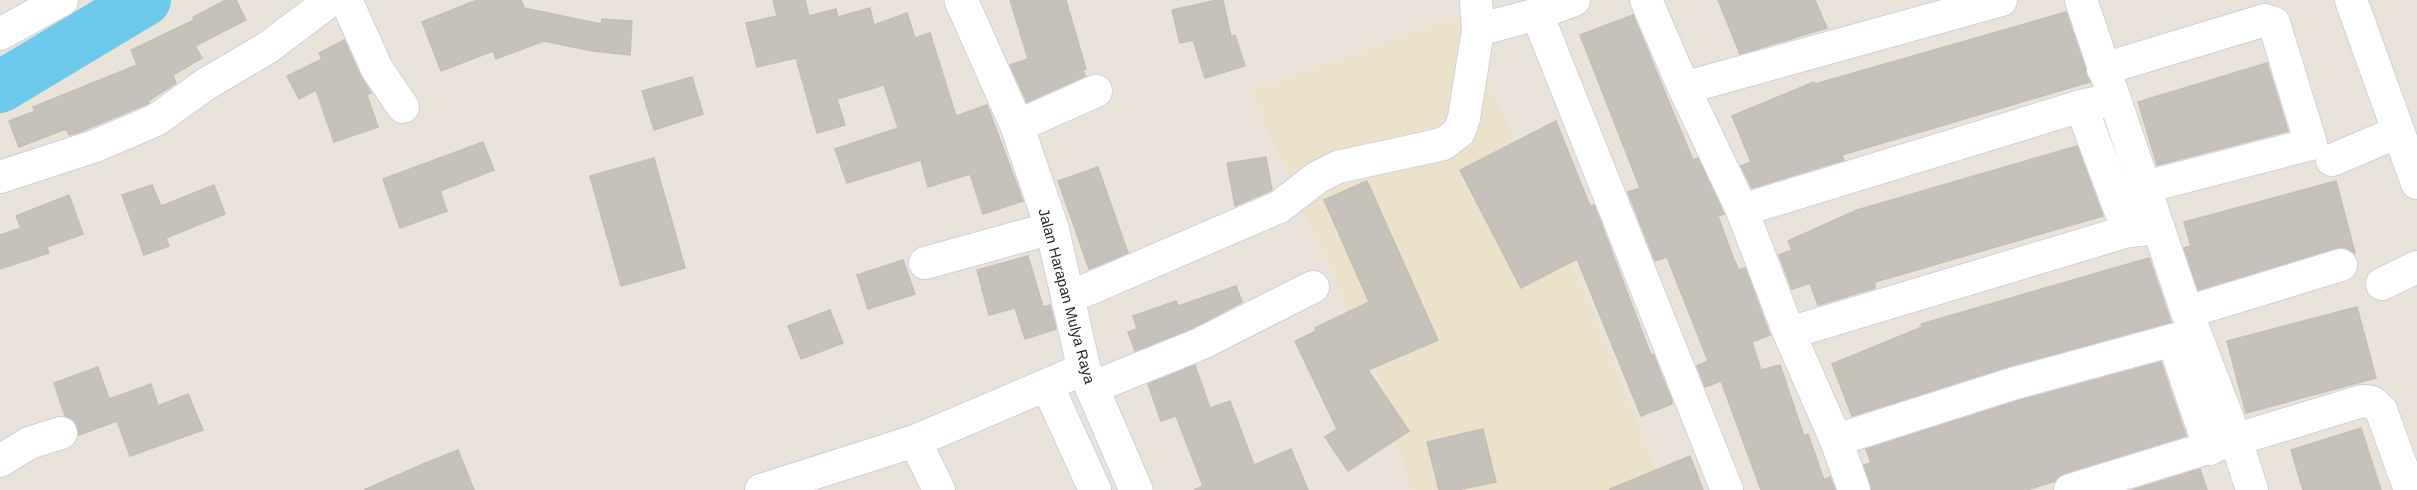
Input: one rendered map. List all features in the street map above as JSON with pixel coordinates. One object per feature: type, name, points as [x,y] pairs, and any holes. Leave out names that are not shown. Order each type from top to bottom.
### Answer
[{"type":"street","points":[[0,34],[63,0]]},
{"type":"street","points":[[0,177],[95,146],[156,120],[206,84],[267,48],[331,0]]},
{"type":"street","points":[[346,0],[377,69],[403,107]]},
{"type":"street","name":"Jalan Harapan Mulya Raya","points":[[961,0],[1017,126],[1052,228],[1088,378],[1136,490]]},
{"type":"street","points":[[1068,298],[1279,207],[1318,177],[1338,166],[1443,144],[1459,132],[1464,117],[1477,15],[1537,14],[1574,0]]},
{"type":"street","points":[[1646,0],[1684,88],[1742,210],[1790,333],[1836,440],[1854,490]]},
{"type":"street","points":[[1684,88],[2001,0]]},
{"type":"street","points":[[2081,0],[2159,228],[2185,329],[2223,445],[2252,490]]},
{"type":"street","points":[[2351,0],[2417,183]]},
{"type":"street","points":[[1537,14],[1727,490]]},
{"type":"street","points":[[2103,69],[2265,20],[2274,23],[2311,144],[2145,187]]},
{"type":"street","points":[[1017,126],[1096,91]]},
{"type":"street","points":[[1742,210],[2081,106],[2115,99]]},
{"type":"street","points":[[2081,106],[2128,231]]},
{"type":"street","points":[[2332,160],[2398,132]]},
{"type":"street","points":[[926,263],[1052,228]]},
{"type":"street","points":[[1790,333],[2128,231],[2159,228]]},
{"type":"street","points":[[1836,440],[2185,329],[2341,265]]},
{"type":"street","points":[[2382,284],[2417,267]]},
{"type":"street","points":[[770,489],[915,441],[1047,385],[1088,378],[1200,344],[1313,287]]},
{"type":"street","points":[[1047,385],[1095,490]]},
{"type":"street","points":[[2070,490],[2223,445],[2349,404],[2372,402],[2381,410],[2387,422],[2410,490]]},
{"type":"street","points":[[0,461],[29,443],[61,433]]},
{"type":"street","points":[[915,441],[939,490]]},
{"type":"shaded area","points":[[1458,16],[1588,300],[1664,490],[1411,490],[1384,388],[1250,91]]},
{"type":"building","points":[[226,0],[236,0],[246,20],[195,46],[202,58],[173,75],[176,83],[148,101],[149,103],[77,133],[69,135],[66,129],[19,147],[9,121],[35,111],[33,107],[137,65],[131,50],[194,20],[193,17]]},
{"type":"building","points":[[477,0],[521,0],[524,8],[601,24],[602,19],[632,21],[630,55],[592,51],[544,41],[496,59],[493,51],[441,71],[422,22]]},
{"type":"building","points":[[773,0],[805,0],[809,16],[836,9],[838,17],[870,8],[874,25],[907,13],[915,38],[930,33],[956,116],[987,105],[1023,201],[983,214],[970,174],[928,187],[921,160],[847,183],[835,149],[898,128],[884,85],[837,99],[845,125],[817,133],[796,58],[757,67],[746,23],[777,16]]},
{"type":"building","points":[[1010,0],[1066,0],[1086,69],[1083,70],[1085,76],[1027,102],[1010,65],[1028,59]]},
{"type":"building","points":[[1223,0],[1231,37],[1235,35],[1245,66],[1205,78],[1193,40],[1180,43],[1172,10]]},
{"type":"building","points":[[1718,0],[1815,0],[1827,28],[1740,54]]},
{"type":"building","points":[[2066,12],[2090,82],[1842,155],[1844,160],[1752,188],[1741,166],[1751,162],[1732,116],[1814,82],[1815,84]]},
{"type":"building","points":[[1633,15],[1693,160],[1698,158],[1724,214],[1718,216],[1734,260],[1739,270],[1745,268],[1770,335],[1752,342],[1761,370],[1780,365],[1804,436],[1808,434],[1824,480],[1830,477],[1835,490],[1761,490],[1721,381],[1705,387],[1697,366],[1708,361],[1667,257],[1655,261],[1628,192],[1640,188],[1580,35]]},
{"type":"building","points":[[344,40],[371,93],[367,95],[378,127],[334,142],[316,90],[299,99],[287,76],[322,59],[319,53]]},
{"type":"building","points":[[2267,63],[2288,131],[2157,165],[2138,102]]},
{"type":"building","points":[[692,77],[703,114],[654,130],[642,91]]},
{"type":"building","points":[[1556,121],[1590,206],[1594,205],[1651,355],[1653,354],[1672,401],[1672,404],[1641,416],[1577,259],[1521,288],[1460,170]]},
{"type":"building","points":[[483,142],[494,170],[440,191],[447,211],[400,228],[383,179]]},
{"type":"building","points":[[2077,146],[2103,216],[1875,282],[1875,288],[1818,305],[1810,283],[1792,289],[1779,255],[1792,250],[1788,241],[1857,210]]},
{"type":"building","points":[[1266,157],[1272,190],[1235,206],[1227,163]]},
{"type":"building","points":[[654,158],[685,268],[621,286],[590,176]]},
{"type":"building","points":[[1098,167],[1128,253],[1089,269],[1058,181]]},
{"type":"building","points":[[1367,181],[1438,340],[1368,370],[1409,431],[1348,471],[1325,437],[1337,429],[1295,341],[1316,331],[1315,328],[1369,302],[1324,200]]},
{"type":"building","points":[[2336,181],[2355,253],[2346,248],[2336,248],[2198,290],[2184,248],[2191,246],[2184,222]]},
{"type":"building","points":[[152,185],[161,206],[214,185],[225,214],[166,238],[169,246],[144,255],[122,195]]},
{"type":"building","points":[[69,195],[83,234],[47,247],[49,253],[0,269],[0,235],[21,228],[16,216]]},
{"type":"building","points":[[1028,256],[1043,307],[1050,305],[1056,329],[1025,339],[1015,308],[989,315],[977,270]]},
{"type":"building","points":[[2149,258],[2171,322],[2007,367],[1852,416],[1832,364],[1922,327],[1921,324]]},
{"type":"building","points":[[903,260],[915,294],[868,309],[857,275]]},
{"type":"building","points":[[1236,286],[1242,302],[1193,328],[1135,351],[1128,332],[1137,329],[1133,316],[1176,301],[1178,306]]},
{"type":"building","points":[[2357,307],[2376,378],[2246,413],[2227,341]]},
{"type":"building","points":[[830,310],[843,343],[801,359],[788,326]]},
{"type":"building","points":[[2161,362],[2186,436],[2065,473],[2055,481],[2027,490],[1872,490],[1864,465],[1871,463],[1866,449],[2017,401]]},
{"type":"building","points":[[1195,365],[1210,408],[1230,401],[1254,465],[1291,449],[1308,490],[1194,490],[1203,486],[1176,416],[1161,421],[1148,384]]},
{"type":"building","points":[[98,367],[109,399],[151,384],[158,406],[188,394],[203,430],[130,456],[117,421],[79,435],[74,420],[65,416],[54,383]]},
{"type":"building","points":[[2361,428],[2381,490],[2303,490],[2291,450]]},
{"type":"building","points":[[1483,429],[1496,482],[1458,490],[1439,490],[1427,442]]},
{"type":"building","points":[[458,450],[474,490],[364,490],[423,464]]},
{"type":"building","points":[[1690,456],[1703,490],[1610,490],[1610,489]]},
{"type":"building","points":[[2200,469],[2207,490],[2132,490]]},
{"type":"waterway","points":[[0,87],[145,0]]}]
